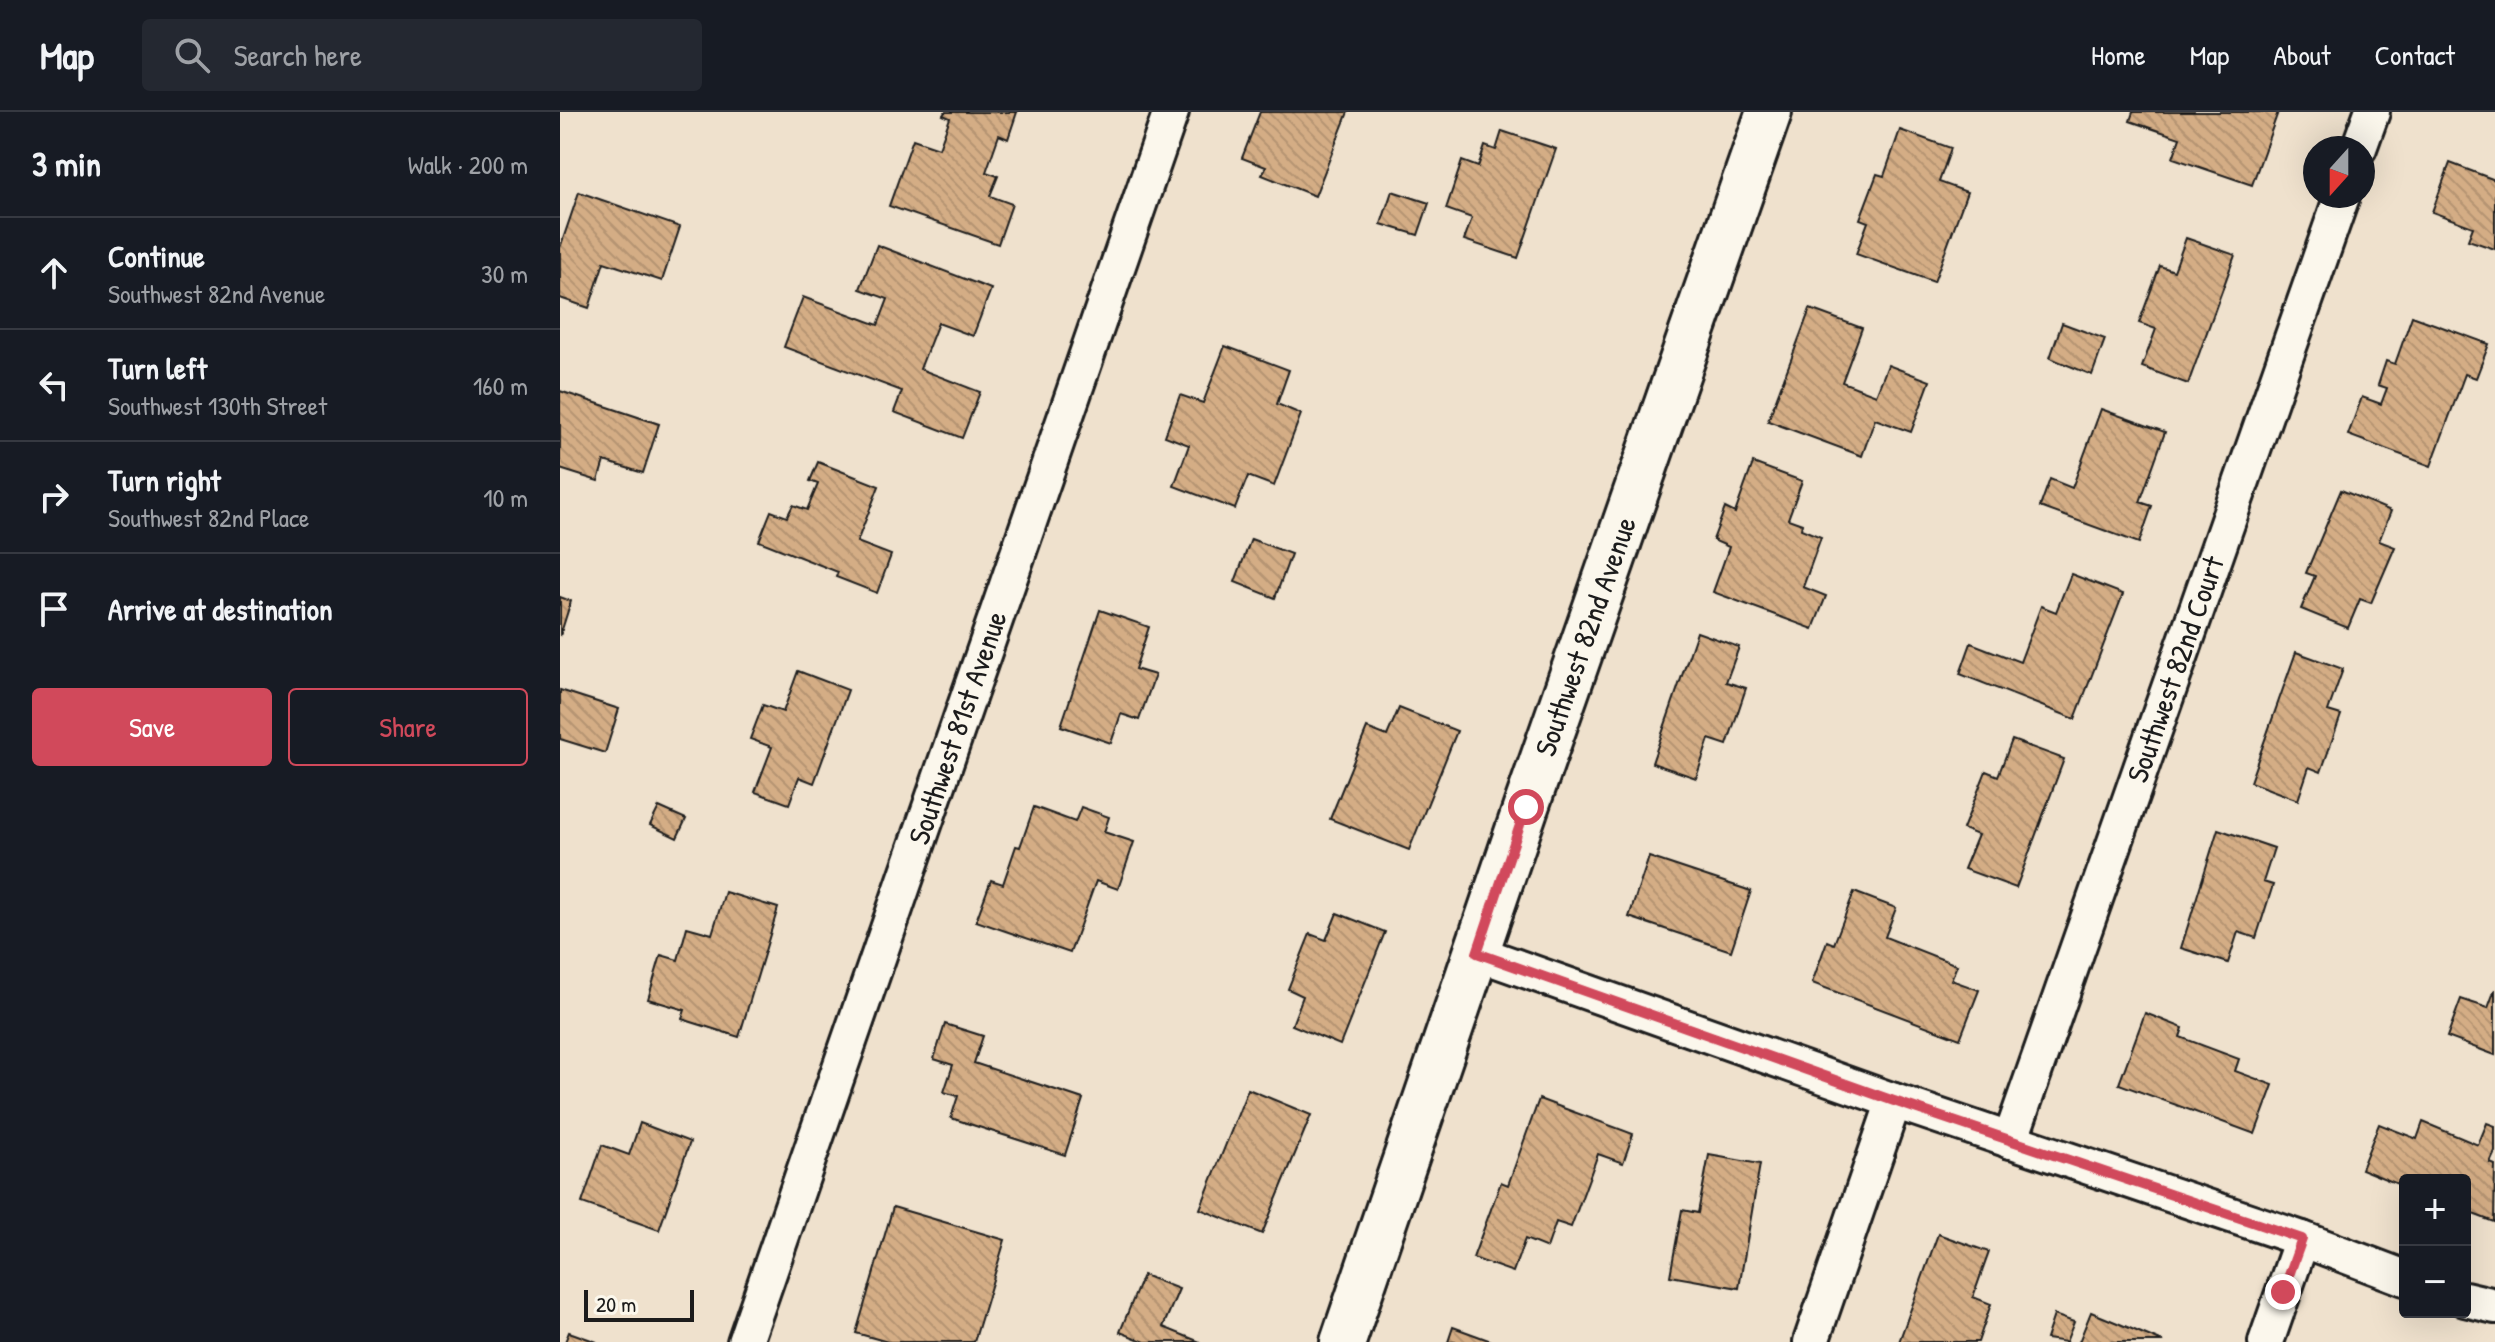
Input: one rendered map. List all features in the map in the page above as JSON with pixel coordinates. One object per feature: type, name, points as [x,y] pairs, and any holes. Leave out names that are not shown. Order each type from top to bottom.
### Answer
[{"type":"street","name":"Southwest 81st Avenue","points":[[745,1342],[1171,112]]},
{"type":"street","name":"Southwest 82nd Avenue","points":[[1343,1342],[1769,112]]},
{"type":"street","points":[[2363,136],[2372,112]]},
{"type":"street","name":"Southwest 82nd Court","points":[[2010,1141],[2338,208]]},
{"type":"street","points":[[1477,953],[1894,1101],[2302,1239],[2399,1276]]},
{"type":"street","points":[[1811,1342],[1894,1101]]},
{"type":"street","points":[[2266,1342],[2302,1239]]},
{"type":"street","points":[[2471,1300],[2495,1306]]},
{"type":"building","points":[[945,112],[1017,112],[1008,139],[999,135],[986,172],[998,176],[990,196],[1012,204],[998,244],[889,206],[913,139],[939,148],[950,118],[943,115]]},
{"type":"building","points":[[1260,112],[1348,112],[1315,196],[1262,175],[1266,167],[1242,158]]},
{"type":"building","points":[[2133,112],[2278,112],[2252,185],[2173,158],[2180,138],[2130,121]]},
{"type":"building","points":[[1900,130],[1951,148],[1939,182],[1967,192],[1934,282],[1856,254],[1868,222],[1860,219],[1877,174],[1884,176]]},
{"type":"building","points":[[1502,131],[1556,149],[1518,258],[1464,240],[1472,218],[1446,209],[1462,161],[1478,167],[1485,146],[1496,150]]},
{"type":"building","points":[[2450,163],[2495,180],[2495,249],[2468,240],[2473,227],[2432,212]]},
{"type":"building","points":[[1392,191],[1429,203],[1418,235],[1381,224]]},
{"type":"building","points":[[579,192],[680,227],[662,281],[604,262],[589,308],[560,298],[560,248]]},
{"type":"building","points":[[2186,238],[2235,255],[2188,384],[2142,367],[2156,329],[2139,323],[2160,266],[2174,271]]},
{"type":"building","points":[[877,245],[991,289],[973,336],[938,323],[920,369],[980,392],[962,438],[894,412],[902,391],[784,347],[803,297],[878,325],[888,299],[860,289]]},
{"type":"building","points":[[1810,309],[1862,328],[1842,382],[1876,395],[1888,365],[1930,381],[1911,432],[1875,419],[1862,456],[1768,421]]},
{"type":"building","points":[[2412,316],[2489,344],[2476,378],[2465,374],[2431,466],[2348,435],[2362,397],[2381,404],[2387,388],[2378,385],[2386,361],[2395,364]]},
{"type":"building","points":[[2062,323],[2105,339],[2092,375],[2050,358]]},
{"type":"building","points":[[1225,346],[1289,370],[1277,404],[1301,414],[1274,486],[1248,476],[1235,509],[1174,486],[1189,445],[1165,436],[1180,395],[1203,403]]},
{"type":"building","points":[[560,391],[659,424],[643,473],[604,461],[598,481],[560,469]]},
{"type":"building","points":[[2101,409],[2165,432],[2140,502],[2152,506],[2139,543],[2040,507],[2050,479],[2072,488]]},
{"type":"building","points":[[818,462],[879,486],[857,542],[891,555],[877,593],[836,577],[838,572],[759,541],[771,511],[787,517],[793,505],[807,510],[818,484],[810,481]]},
{"type":"building","points":[[1753,463],[1802,481],[1788,519],[1802,524],[1801,529],[1821,537],[1803,587],[1826,596],[1813,629],[1713,592],[1729,547],[1713,540],[1725,508],[1735,513]]},
{"type":"building","points":[[2341,490],[2391,511],[2379,541],[2395,547],[2371,603],[2360,599],[2348,628],[2301,609],[2315,576],[2306,573]]},
{"type":"building","points":[[1251,539],[1291,554],[1275,598],[1235,582]]},
{"type":"building","points":[[2071,574],[2123,594],[2075,719],[1960,674],[1971,643],[2020,662],[2041,606],[2056,612]]},
{"type":"building","points":[[560,597],[571,601],[560,636]]},
{"type":"building","points":[[1100,610],[1149,627],[1135,669],[1155,675],[1139,720],[1121,714],[1111,743],[1061,726]]},
{"type":"building","points":[[1697,632],[1739,647],[1726,682],[1746,688],[1727,745],[1709,739],[1696,778],[1652,763]]},
{"type":"building","points":[[2296,652],[2343,669],[2328,711],[2341,715],[2321,772],[2309,767],[2298,800],[2250,782]]},
{"type":"building","points":[[798,671],[848,690],[814,783],[799,777],[789,804],[755,792],[772,747],[750,739],[763,705],[783,712]]},
{"type":"building","points":[[560,690],[619,709],[605,753],[560,739]]},
{"type":"building","points":[[1399,708],[1457,731],[1409,850],[1330,819],[1367,728],[1387,736]]},
{"type":"building","points":[[2012,740],[2064,759],[2016,888],[1964,869],[1978,835],[1963,829],[1986,771],[1998,776]]},
{"type":"building","points":[[659,807],[686,819],[677,838],[650,825]]},
{"type":"building","points":[[1034,807],[1075,822],[1081,807],[1109,817],[1104,832],[1134,842],[1118,889],[1096,881],[1070,953],[976,921],[991,880],[1003,884]]},
{"type":"building","points":[[2218,829],[2274,848],[2263,882],[2273,885],[2256,938],[2238,932],[2228,963],[2181,948]]},
{"type":"building","points":[[1649,857],[1751,891],[1731,951],[1629,917]]},
{"type":"building","points":[[725,892],[778,908],[739,1037],[682,1019],[685,1010],[648,999],[661,955],[678,960],[687,927],[712,934]]},
{"type":"building","points":[[1854,892],[1896,908],[1885,937],[1957,965],[1951,980],[1979,990],[1960,1039],[1812,983],[1827,941],[1834,944]]},
{"type":"building","points":[[1337,913],[1385,932],[1340,1045],[1292,1025],[1303,996],[1288,989],[1310,934],[1326,940]]},
{"type":"building","points":[[2495,989],[2495,1055],[2447,1037],[2461,999],[2488,1008]]},
{"type":"building","points":[[2145,1013],[2183,1028],[2180,1037],[2239,1059],[2235,1071],[2273,1085],[2255,1134],[2119,1084]]},
{"type":"building","points":[[945,1024],[983,1036],[974,1063],[1083,1099],[1065,1155],[951,1118],[958,1096],[944,1092],[953,1065],[934,1059]]},
{"type":"building","points":[[1248,1089],[1311,1115],[1262,1234],[1200,1209]]},
{"type":"building","points":[[1539,1099],[1633,1134],[1623,1163],[1598,1154],[1571,1227],[1556,1222],[1547,1248],[1525,1239],[1513,1272],[1473,1258],[1501,1182],[1508,1185]]},
{"type":"building","points":[[2423,1122],[2478,1145],[2487,1123],[2495,1126],[2495,1152],[2490,1163],[2495,1165],[2494,1222],[2471,1213],[2471,1174],[2399,1174],[2399,1185],[2361,1169],[2379,1124],[2417,1139]]},
{"type":"building","points":[[640,1123],[690,1142],[659,1230],[582,1203],[602,1145],[629,1155]]},
{"type":"building","points":[[1709,1155],[1760,1164],[1739,1288],[1670,1276],[1682,1210],[1698,1213]]},
{"type":"building","points":[[893,1207],[1005,1240],[974,1342],[888,1342],[856,1333]]},
{"type":"building","points":[[1938,1234],[1989,1252],[1973,1297],[1991,1304],[1978,1342],[1899,1342]]},
{"type":"building","points":[[1143,1275],[1179,1289],[1163,1327],[1200,1342],[1145,1342],[1120,1332]]},
{"type":"building","points":[[2091,1312],[2163,1342],[2079,1342]]},
{"type":"building","points":[[2054,1315],[2074,1322],[2066,1342],[2046,1339]]},
{"type":"building","points":[[1453,1327],[1494,1342],[1448,1342]]},
{"type":"building","points":[[569,1332],[597,1342],[565,1342]]},
{"type":"route","points":[[1526,807],[1477,953],[1894,1101],[2302,1239],[2283,1292]]}]
